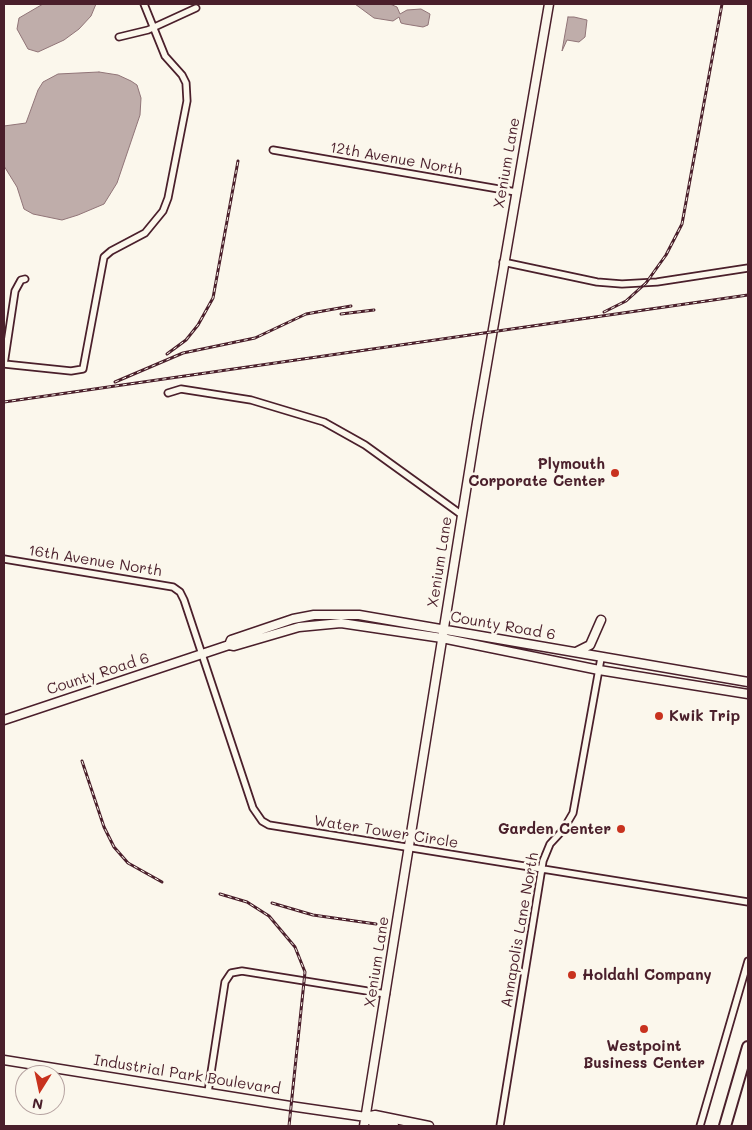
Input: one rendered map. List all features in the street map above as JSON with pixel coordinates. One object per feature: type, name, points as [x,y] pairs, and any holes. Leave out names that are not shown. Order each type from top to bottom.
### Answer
[{"type":"highway","points":[[725,1126],[748,1047]]},
{"type":"main road","name":"Xenium Lane","points":[[364,1126],[462,515],[549,4]]},
{"type":"main road","name":"County Road 6","points":[[229,645],[231,640],[262,628],[314,615],[359,615],[748,682]]},
{"type":"main road","points":[[573,652],[590,645],[601,620]]},
{"type":"main road","name":"County Road 6","points":[[4,720],[229,645],[234,646],[299,627],[341,623],[442,638],[599,670],[748,694]]},
{"type":"main road","name":"Industrial Park Boulevard","points":[[4,1060],[366,1117],[375,1116],[428,1126]]},
{"type":"main road","name":"Industrial Park Boulevard","points":[[366,1117],[374,1123],[394,1126]]},
{"type":"street","points":[[25,278],[21,280],[15,291],[4,364],[71,371],[83,368],[104,258],[111,251],[134,240],[155,223],[163,211],[173,180],[187,101],[186,84],[182,75],[165,56],[144,4]]},
{"type":"street","points":[[119,37],[153,28],[196,8]]},
{"type":"street","name":"12th Avenue North","points":[[273,150],[516,192]]},
{"type":"street","points":[[504,262],[597,282],[622,284],[657,282],[748,268]]},
{"type":"street","points":[[168,393],[181,390],[234,397],[276,406],[324,422],[365,445],[462,515]]},
{"type":"street","name":"16th Avenue North","points":[[4,559],[174,587],[180,592]]},
{"type":"street","name":"Water Tower Circle","points":[[180,592],[254,808],[262,821],[277,827],[748,902]]},
{"type":"street","name":"Annapolis Lane North","points":[[500,1126],[542,869],[550,844],[563,830],[573,813],[602,658]]},
{"type":"street","points":[[700,1126],[748,961]]},
{"type":"street","points":[[208,1092],[226,982],[231,974],[242,971],[386,994]]},
{"type":"shaded area","points":[[43,4],[96,4],[91,16],[79,29],[64,40],[38,52],[28,49],[17,29],[19,18]]},
{"type":"shaded area","points":[[355,4],[390,4],[397,7],[400,14],[407,10],[421,9],[430,14],[428,25],[423,27],[401,23],[399,17],[393,21],[374,18]]},
{"type":"shaded area","points":[[568,17],[587,20],[585,37],[579,42],[567,40],[562,51]]},
{"type":"shaded area","points":[[99,72],[118,75],[131,81],[137,85],[141,98],[140,115],[117,183],[104,204],[78,215],[62,220],[33,214],[24,209],[17,187],[4,166],[4,126],[26,123],[38,90],[43,82],[58,74]]},
{"type":"railway","points":[[604,312],[626,301],[646,283],[666,255],[682,224],[722,4]]},
{"type":"railway","points":[[167,354],[186,340],[198,325],[213,298],[238,161]]},
{"type":"railway","points":[[4,402],[748,295]]},
{"type":"railway","points":[[115,382],[183,353],[255,338],[306,314],[351,306]]},
{"type":"railway","points":[[341,314],[374,310]]},
{"type":"railway","points":[[82,761],[104,827],[114,847],[128,863],[162,882]]},
{"type":"railway","points":[[220,894],[247,902],[269,916],[295,947],[305,972],[289,1126]]},
{"type":"railway","points":[[272,903],[313,915],[376,924]]},
{"type":"place","name":"Plymouth Corporate Center","points":[[615,473]]},
{"type":"place","name":"Kwik Trip","points":[[659,716]]},
{"type":"place","name":"Garden Center","points":[[621,829]]},
{"type":"place","name":"Holdahl Company","points":[[572,975]]},
{"type":"place","name":"Westpoint Business Center","points":[[644,1029]]}]
